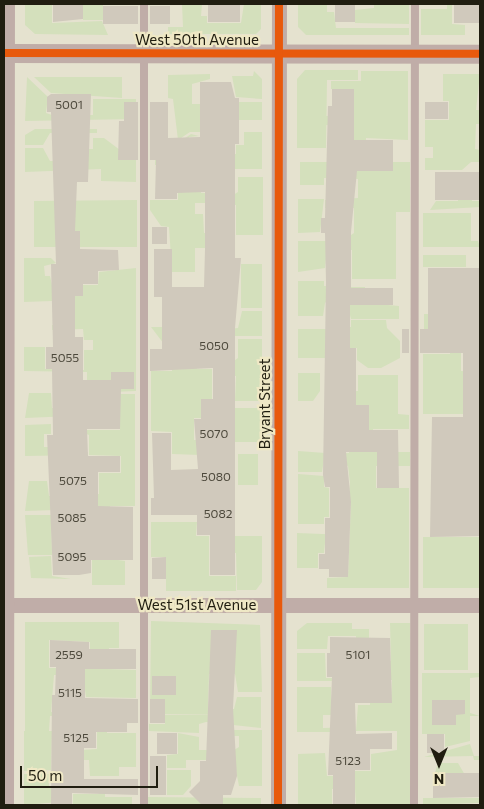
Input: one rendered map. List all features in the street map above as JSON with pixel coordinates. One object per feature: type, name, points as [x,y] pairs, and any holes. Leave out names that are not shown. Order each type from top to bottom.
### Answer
[{"type":"street","points":[[6,4],[6,805]]},
{"type":"street","name":"Bryant Street","points":[[278,805],[279,4]]},
{"type":"street","name":"West 50th Avenue","points":[[5,53],[480,54]]},
{"type":"street","name":"West 51st Avenue","points":[[5,605],[480,605]]},
{"type":"lane","points":[[144,4],[144,805]]},
{"type":"lane","points":[[414,805],[415,4]]},
{"type":"green space","points":[[25,4],[52,4],[52,23],[102,21],[108,35],[35,34],[25,25]]},
{"type":"green space","points":[[83,4],[138,5],[103,5],[103,20],[83,20]]},
{"type":"green space","points":[[182,4],[202,4],[201,16],[207,16],[207,23],[241,23],[244,4],[261,4],[261,29],[256,34],[168,34],[168,27],[183,27]]},
{"type":"green space","points":[[298,4],[327,4],[327,12],[334,12],[336,28],[409,28],[409,35],[306,35],[298,27]]},
{"type":"green space","points":[[374,4],[409,4],[409,24],[355,23],[355,10],[374,8]]},
{"type":"green space","points":[[447,4],[452,4],[452,24],[465,25],[465,35],[421,35],[421,9],[447,9]]},
{"type":"green space","points":[[305,70],[358,70],[358,80],[327,80],[326,148],[297,148],[297,79]]},
{"type":"green space","points":[[254,71],[262,79],[262,99],[236,97],[232,76],[253,76]]},
{"type":"green space","points":[[361,71],[408,71],[408,140],[366,138],[366,157],[348,157],[348,126],[326,125],[326,116],[354,116],[354,89],[331,89],[331,81],[361,81]]},
{"type":"green space","points":[[210,74],[210,79],[192,84],[192,104],[200,104],[200,114],[235,114],[239,102],[262,102],[262,120],[200,120],[200,132],[190,132],[178,140],[173,99],[168,98],[168,75]]},
{"type":"green space","points":[[443,74],[480,74],[476,110],[480,110],[480,124],[476,124],[475,149],[480,150],[480,162],[471,162],[462,170],[425,170],[425,158],[433,158],[433,147],[425,147],[425,120],[449,120],[449,101],[443,101]]},
{"type":"green space","points":[[27,77],[48,97],[46,113],[52,115],[93,115],[93,99],[136,99],[136,119],[25,121]]},
{"type":"green space","points":[[34,77],[122,77],[122,98],[51,93]]},
{"type":"green space","points":[[35,129],[97,129],[97,133],[50,133],[43,145],[25,145],[25,135]]},
{"type":"green space","points":[[244,132],[262,132],[262,169],[235,169],[200,177],[201,193],[208,193],[214,203],[195,203],[195,214],[203,214],[204,233],[211,233],[232,248],[195,248],[195,272],[172,272],[169,227],[161,226],[150,210],[150,200],[178,200],[178,166],[155,165],[155,159],[191,134],[199,136],[189,137],[190,158],[236,154],[236,145],[244,145]]},
{"type":"green space","points":[[93,138],[104,138],[124,153],[136,153],[136,182],[101,181],[101,169],[25,172],[25,148],[43,148],[50,161],[71,161],[82,149],[93,149]]},
{"type":"green space","points":[[300,162],[410,162],[410,212],[396,212],[396,279],[352,279],[352,250],[329,250],[354,233],[354,208],[325,208],[325,200],[358,198],[358,179],[324,178],[324,185],[300,185]]},
{"type":"green space","points":[[238,177],[263,177],[263,235],[236,235],[236,205],[216,206],[238,192]]},
{"type":"green space","points":[[458,185],[471,194],[472,201],[480,201],[480,207],[430,210],[436,201],[458,201]]},
{"type":"green space","points":[[298,199],[324,199],[320,232],[298,233]]},
{"type":"green space","points":[[137,200],[137,247],[34,247],[34,201]]},
{"type":"green space","points":[[423,213],[471,213],[471,241],[478,241],[480,247],[423,247]]},
{"type":"green space","points":[[298,241],[328,241],[325,268],[298,272]]},
{"type":"green space","points":[[423,255],[466,255],[466,267],[423,267]]},
{"type":"green space","points":[[24,258],[51,258],[56,263],[44,266],[45,276],[50,276],[52,285],[98,285],[99,272],[136,268],[136,391],[87,393],[87,372],[24,371],[24,347],[45,347],[45,369],[84,370],[84,350],[93,350],[93,340],[84,340],[83,329],[52,330],[52,325],[75,325],[52,301],[24,302]]},
{"type":"green space","points":[[241,264],[262,264],[262,308],[241,308]]},
{"type":"green space","points":[[298,281],[324,281],[324,286],[342,286],[325,303],[323,316],[298,316]]},
{"type":"green space","points":[[343,287],[365,287],[365,303],[399,306],[399,319],[351,319]]},
{"type":"green space","points":[[242,311],[262,311],[262,336],[228,336],[228,329],[238,328]]},
{"type":"green space","points":[[424,314],[449,314],[467,329],[480,330],[467,332],[461,349],[461,371],[480,372],[480,414],[423,414],[423,354],[450,354],[450,334],[424,334]]},
{"type":"green space","points":[[351,320],[386,320],[387,328],[400,341],[400,358],[381,368],[368,368],[357,360],[357,348],[349,348],[329,327],[351,327]]},
{"type":"green space","points":[[151,327],[181,327],[196,355],[197,369],[212,369],[212,399],[201,399],[201,409],[214,418],[194,418],[194,440],[200,440],[200,455],[172,454],[172,432],[151,431],[151,371],[172,371],[172,349],[167,348]]},
{"type":"green space","points":[[298,329],[328,329],[325,358],[298,358]]},
{"type":"green space","points":[[238,339],[262,339],[262,401],[235,401],[236,376],[213,376],[238,358]]},
{"type":"green space","points":[[298,373],[320,373],[320,391],[313,401],[298,401]]},
{"type":"green space","points":[[358,375],[398,375],[398,414],[409,415],[409,429],[373,429],[373,452],[410,452],[410,466],[376,466],[376,488],[409,488],[409,588],[327,588],[327,578],[348,577],[351,502],[330,501],[330,496],[349,496],[350,483],[348,466],[326,454],[349,453],[348,391],[358,391]]},
{"type":"green space","points":[[29,393],[51,393],[52,408],[82,408],[114,394],[135,394],[135,506],[110,506],[110,517],[103,517],[90,494],[99,494],[99,473],[121,473],[121,456],[89,455],[89,435],[76,430],[120,430],[120,414],[25,418]]},
{"type":"green space","points":[[232,408],[262,408],[262,442],[235,442]]},
{"type":"green space","points":[[51,424],[51,434],[44,434],[44,447],[50,447],[50,452],[88,452],[88,455],[25,456],[25,425]]},
{"type":"green space","points":[[298,451],[325,453],[322,472],[298,472]]},
{"type":"green space","points":[[238,454],[258,454],[258,485],[238,485]]},
{"type":"green space","points":[[298,474],[324,476],[324,487],[329,488],[329,517],[324,517],[324,524],[298,524]]},
{"type":"green space","points":[[29,481],[47,481],[49,496],[56,496],[56,510],[25,511]]},
{"type":"green space","points":[[25,515],[51,515],[52,555],[28,555]]},
{"type":"green space","points":[[151,522],[197,522],[196,536],[209,536],[209,576],[236,576],[236,591],[166,591],[166,557],[151,557]]},
{"type":"green space","points":[[297,533],[348,535],[348,543],[325,543],[324,553],[318,553],[318,568],[297,568]]},
{"type":"green space","points":[[92,534],[118,538],[118,560],[125,561],[125,585],[92,585]]},
{"type":"green space","points":[[228,536],[262,536],[262,582],[256,590],[237,590],[236,553],[232,553]]},
{"type":"green space","points":[[423,537],[480,537],[480,588],[423,588]]},
{"type":"green space","points":[[51,556],[52,576],[71,579],[31,578],[29,557]]},
{"type":"green space","points":[[151,621],[260,625],[262,692],[238,692],[235,674],[209,674],[208,708],[234,709],[237,697],[261,697],[261,728],[206,722],[199,724],[199,733],[149,731],[149,724],[165,724],[165,715],[234,715],[150,714]]},
{"type":"green space","points":[[25,622],[119,622],[119,648],[109,648],[109,667],[90,667],[90,642],[49,640],[49,668],[77,668],[77,675],[54,675],[51,712],[74,713],[107,721],[107,733],[136,733],[136,767],[119,767],[119,776],[90,776],[89,760],[53,760],[53,752],[97,749],[97,730],[74,715],[50,716],[49,731],[25,731]]},
{"type":"green space","points":[[307,623],[352,623],[352,629],[369,629],[369,646],[356,641],[356,636],[328,636],[327,649],[297,649],[297,631]]},
{"type":"green space","points":[[390,623],[410,623],[410,805],[356,805],[355,789],[332,789],[332,805],[298,805],[298,754],[325,753],[327,776],[348,776],[348,771],[371,771],[371,754],[397,750],[397,731],[356,731],[358,705],[370,705],[370,697],[391,697],[392,680],[350,680],[368,661],[391,661]]},
{"type":"green space","points":[[424,624],[468,624],[468,670],[424,670]]},
{"type":"green space","points":[[297,653],[325,653],[326,678],[347,678],[347,681],[297,681]]},
{"type":"green space","points":[[78,668],[136,670],[136,698],[86,697],[85,690],[78,690]]},
{"type":"green space","points":[[422,673],[480,673],[480,677],[470,678],[470,713],[480,716],[470,716],[470,741],[445,747],[445,734],[422,734]]},
{"type":"green space","points":[[297,687],[331,687],[331,715],[323,715],[323,728],[355,727],[355,732],[297,732]]},
{"type":"green space","points":[[234,730],[262,730],[262,786],[239,786],[234,760],[186,760],[186,768],[167,768],[167,755],[178,754],[178,733],[199,737],[199,750],[234,750],[239,747],[239,736],[234,736]]},
{"type":"green space","points":[[24,731],[52,731],[51,770],[24,771]]},
{"type":"green space","points":[[470,744],[474,756],[480,756],[480,760],[474,760],[473,756],[424,757]]},
{"type":"green space","points":[[438,763],[458,763],[465,775],[434,776]]},
{"type":"green space","points":[[167,770],[191,770],[191,786],[183,795],[167,795]]},
{"type":"green space","points":[[24,774],[49,774],[49,786],[54,786],[54,794],[72,794],[72,801],[24,805]]},
{"type":"green space","points":[[105,787],[105,797],[132,797],[132,805],[73,805],[73,794],[98,794]]},
{"type":"green space","points":[[148,797],[261,798],[261,804],[148,805]]},
{"type":"green space","points":[[423,798],[480,798],[480,803],[423,805]]},
{"type":"building","points":[[53,4],[83,4],[83,19],[53,22]]},
{"type":"building","points":[[208,4],[240,4],[240,22],[208,22]]},
{"type":"building","points":[[335,4],[355,4],[355,22],[335,22]]},
{"type":"building","points":[[454,4],[480,4],[480,23],[454,23]]},
{"type":"building","points":[[103,6],[138,6],[138,24],[103,24]]},
{"type":"building","points":[[150,6],[170,6],[170,24],[150,24]]},
{"type":"building","points":[[200,82],[231,82],[235,98],[239,98],[239,144],[235,144],[235,258],[241,258],[235,328],[235,575],[210,575],[210,535],[197,535],[197,515],[151,515],[151,498],[154,498],[152,433],[171,433],[171,470],[198,469],[194,419],[201,419],[201,399],[213,399],[213,368],[150,371],[150,349],[162,349],[162,297],[154,297],[154,249],[172,249],[172,287],[204,287],[205,192],[177,193],[177,199],[155,199],[156,160],[150,160],[150,102],[168,102],[168,138],[200,137]]},
{"type":"building","points":[[332,89],[354,89],[354,140],[393,140],[393,171],[357,171],[351,232],[351,288],[393,288],[393,305],[350,305],[350,348],[356,348],[356,405],[369,405],[369,430],[398,430],[399,488],[377,488],[377,452],[346,452],[351,502],[348,577],[329,577],[329,569],[319,569],[319,554],[325,554],[325,518],[330,518],[330,487],[325,487],[323,475],[326,282],[325,233],[321,233],[321,218],[325,218],[328,106],[332,106]]},
{"type":"building","points":[[51,94],[91,94],[88,182],[77,182],[75,231],[80,231],[80,249],[118,250],[119,270],[98,271],[98,284],[83,284],[83,296],[75,296],[75,337],[83,337],[83,380],[111,380],[111,372],[134,372],[134,389],[121,389],[120,429],[87,429],[88,456],[120,456],[120,472],[98,472],[98,506],[133,507],[133,560],[91,560],[91,573],[79,575],[53,575],[47,435],[53,435],[52,369],[46,369],[46,347],[53,347],[51,264],[56,264],[51,112],[47,112],[47,97]]},
{"type":"building","points":[[124,102],[138,102],[138,160],[118,160],[119,121],[124,121]]},
{"type":"building","points":[[425,102],[448,102],[448,119],[425,119]]},
{"type":"building","points":[[435,172],[480,172],[480,200],[435,200]]},
{"type":"building","points":[[152,227],[167,227],[167,244],[152,244]]},
{"type":"building","points":[[428,268],[480,268],[480,536],[430,537],[432,417],[463,417],[463,353],[420,353],[420,329],[428,329]]},
{"type":"building","points":[[402,329],[409,329],[409,353],[402,353]]},
{"type":"building","points":[[166,557],[166,579],[152,579],[152,558]]},
{"type":"building","points":[[211,630],[237,630],[233,708],[237,776],[231,795],[223,795],[223,805],[202,805],[189,792],[200,781],[200,761],[206,761]]},
{"type":"building","points":[[330,637],[390,638],[392,703],[355,703],[356,734],[392,733],[392,749],[370,749],[370,770],[355,770],[355,805],[333,805],[333,775],[328,775],[332,677],[327,677],[327,653],[330,653]]},
{"type":"building","points":[[50,640],[89,642],[89,649],[136,649],[136,669],[85,669],[85,698],[138,699],[138,723],[127,723],[127,732],[96,732],[96,748],[84,748],[84,779],[138,779],[138,795],[72,793],[72,805],[51,805],[52,695],[55,695],[56,667],[50,667]]},
{"type":"building","points":[[152,676],[176,676],[176,695],[152,695]]},
{"type":"building","points":[[150,699],[165,699],[165,723],[150,723]]},
{"type":"building","points":[[432,700],[465,700],[465,714],[456,715],[456,725],[432,725]]},
{"type":"building","points":[[157,733],[177,733],[177,754],[157,754]]},
{"type":"building","points":[[427,734],[444,734],[444,753],[427,753]]},
{"type":"building","points":[[150,756],[166,756],[166,795],[150,795]]},
{"type":"building","points":[[433,773],[480,773],[480,797],[433,798]]},
{"type":"cycle path","points":[[278,805],[279,4]]},
{"type":"cycle path","points":[[4,53],[480,54]]}]
